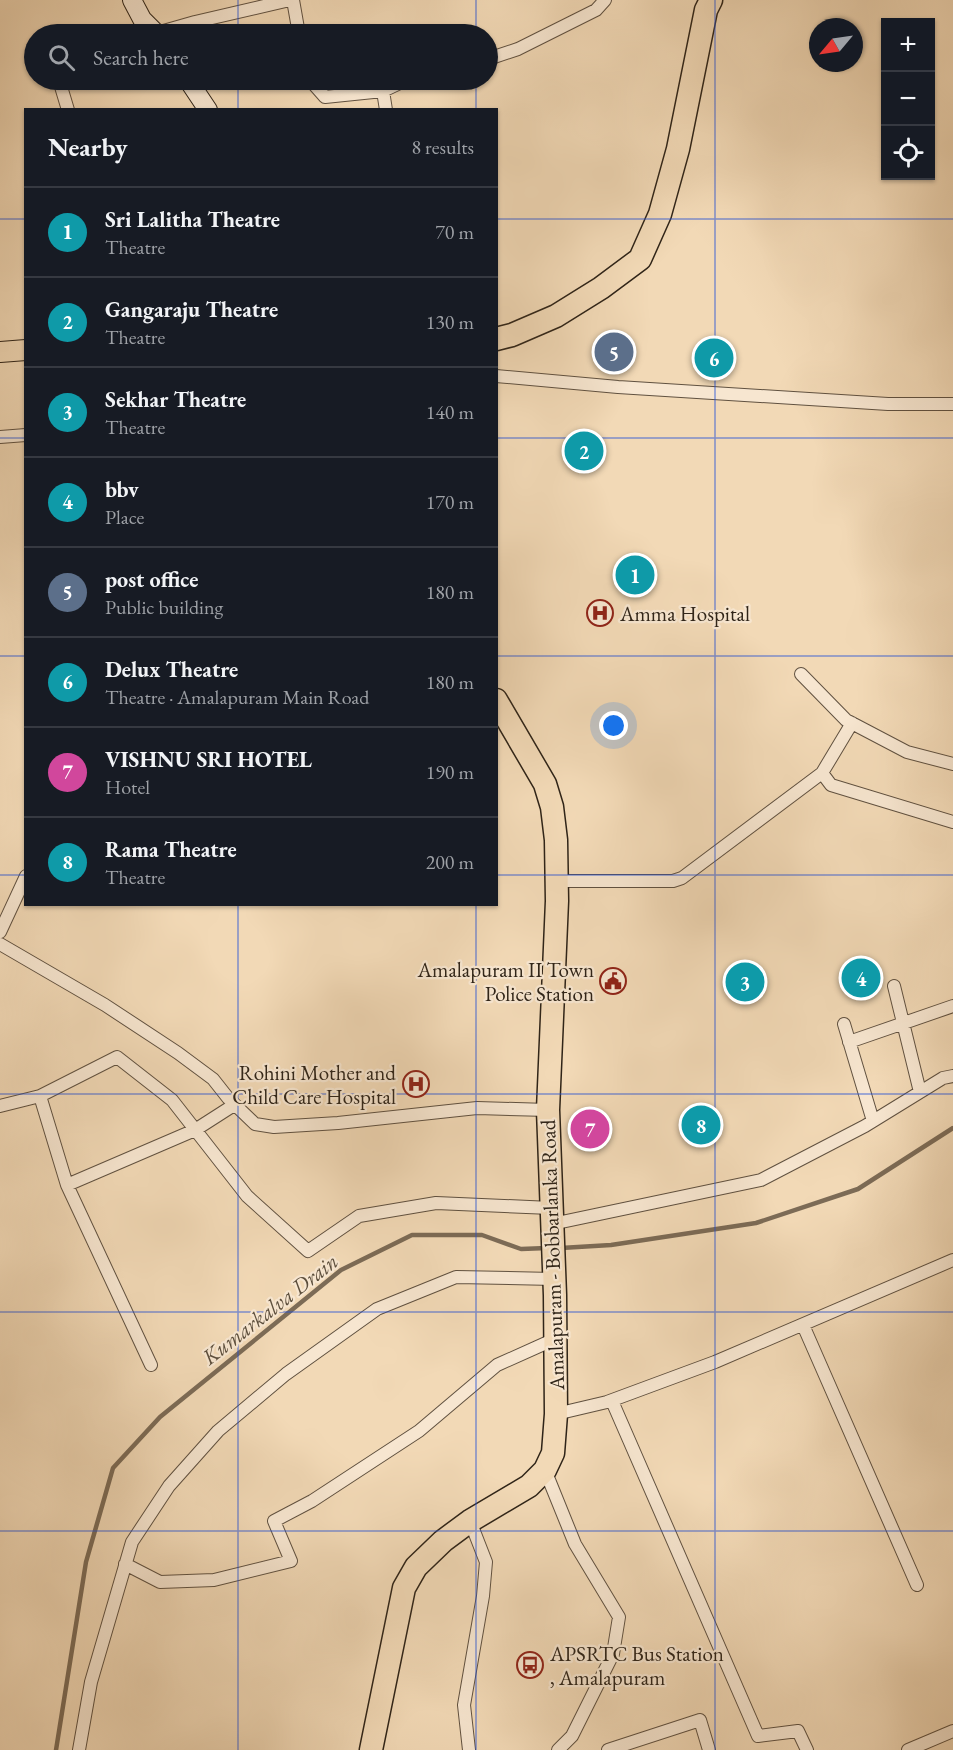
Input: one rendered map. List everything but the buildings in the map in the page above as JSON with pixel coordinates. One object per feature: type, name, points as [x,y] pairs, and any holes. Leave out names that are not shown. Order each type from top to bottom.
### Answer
[{"type":"highway","points":[[498,338],[512,335],[556,316],[601,288],[640,259],[660,214],[678,149],[706,10],[711,0]]},
{"type":"highway","name":"Amalapuram - Bobbarlanka Road","points":[[498,703],[545,784],[552,807],[557,881],[548,1110],[556,1414],[553,1453],[545,1470]]},
{"type":"highway","points":[[370,1750],[404,1588],[416,1567],[443,1540],[529,1486],[545,1470]]},
{"type":"main road","points":[[0,352],[24,350]]},
{"type":"street","points":[[132,0],[146,24]]},
{"type":"street","points":[[188,24],[291,0],[297,24]]},
{"type":"street","points":[[498,56],[518,49],[596,10],[605,0]]},
{"type":"street","points":[[62,90],[67,108]]},
{"type":"street","points":[[195,90],[207,108]]},
{"type":"street","points":[[319,90],[325,97],[383,91],[386,108]]},
{"type":"street","points":[[498,376],[607,386],[888,404],[953,404],[953,412]]},
{"type":"street","points":[[0,437],[24,435]]},
{"type":"street","points":[[801,674],[846,720],[907,752],[953,764]]},
{"type":"street","points":[[557,881],[674,881],[682,878],[822,773],[852,723]]},
{"type":"street","points":[[822,773],[831,785],[953,822]]},
{"type":"street","points":[[0,932],[24,880]]},
{"type":"street","points":[[0,944],[105,1005],[178,1053],[213,1080],[234,1106],[255,1124],[274,1127],[338,1123],[477,1108],[548,1110]]},
{"type":"street","points":[[894,986],[920,1092]]},
{"type":"street","points":[[849,1042],[953,1006]]},
{"type":"street","points":[[844,1024],[873,1121]]},
{"type":"street","points":[[0,1106],[40,1096],[117,1057],[172,1100],[247,1196],[308,1251],[359,1216],[436,1203],[552,1232],[760,1179],[873,1121],[943,1078],[953,1076]]},
{"type":"street","points":[[40,1096],[67,1185],[151,1365]]},
{"type":"street","points":[[67,1185],[195,1130],[234,1106]]},
{"type":"street","points":[[556,1414],[612,1401],[715,1362],[953,1260]]},
{"type":"street","points":[[79,1750],[91,1682],[132,1542],[169,1486],[218,1431],[286,1374],[377,1310],[456,1277],[554,1279]]},
{"type":"street","points":[[803,1325],[917,1585]]},
{"type":"street","points":[[125,1564],[160,1582],[214,1580],[291,1561],[274,1521],[312,1501],[419,1431],[497,1365],[555,1339]]},
{"type":"street","points":[[612,1401],[758,1736],[798,1731],[807,1750]]},
{"type":"street","points":[[545,1470],[575,1544],[619,1617],[613,1654],[572,1736],[558,1750]]},
{"type":"street","points":[[469,1750],[465,1705],[483,1596],[486,1562],[470,1521]]},
{"type":"street","points":[[608,1750],[700,1720],[709,1750]]},
{"type":"street","points":[[908,1750],[953,1731]]},
{"type":"waterway","name":"Kumarkalva Drain","points":[[561,1248],[611,1245],[756,1223],[858,1189],[953,1128]]},
{"type":"waterway","name":"Kumarkalva Drain","points":[[56,1750],[86,1562],[113,1468],[160,1417],[341,1270],[412,1235],[482,1235],[521,1249],[547,1248]]},
{"type":"place","name":"post office","points":[[614,352]]},
{"type":"place","name":"Delux Theatre","points":[[714,358]]},
{"type":"place","name":"Gangaraju Theatre","points":[[584,451]]},
{"type":"place","name":"Sri Lalitha Theatre","points":[[635,575]]},
{"type":"place","name":"Amma Hospital","points":[[600,613]]},
{"type":"place","name":"bbv","points":[[861,978]]},
{"type":"place","name":"Amalapuram II Town Police Station","points":[[613,981]]},
{"type":"place","name":"Sekhar Theatre","points":[[745,982]]},
{"type":"place","name":"Rohini Mother and Child Care Hospital","points":[[416,1084]]},
{"type":"place","name":"Rama Theatre","points":[[701,1125]]},
{"type":"place","name":"VISHNU SRI HOTEL","points":[[590,1129]]},
{"type":"place","name":"APSRTC Bus Station , Amalapuram","points":[[530,1665]]}]
